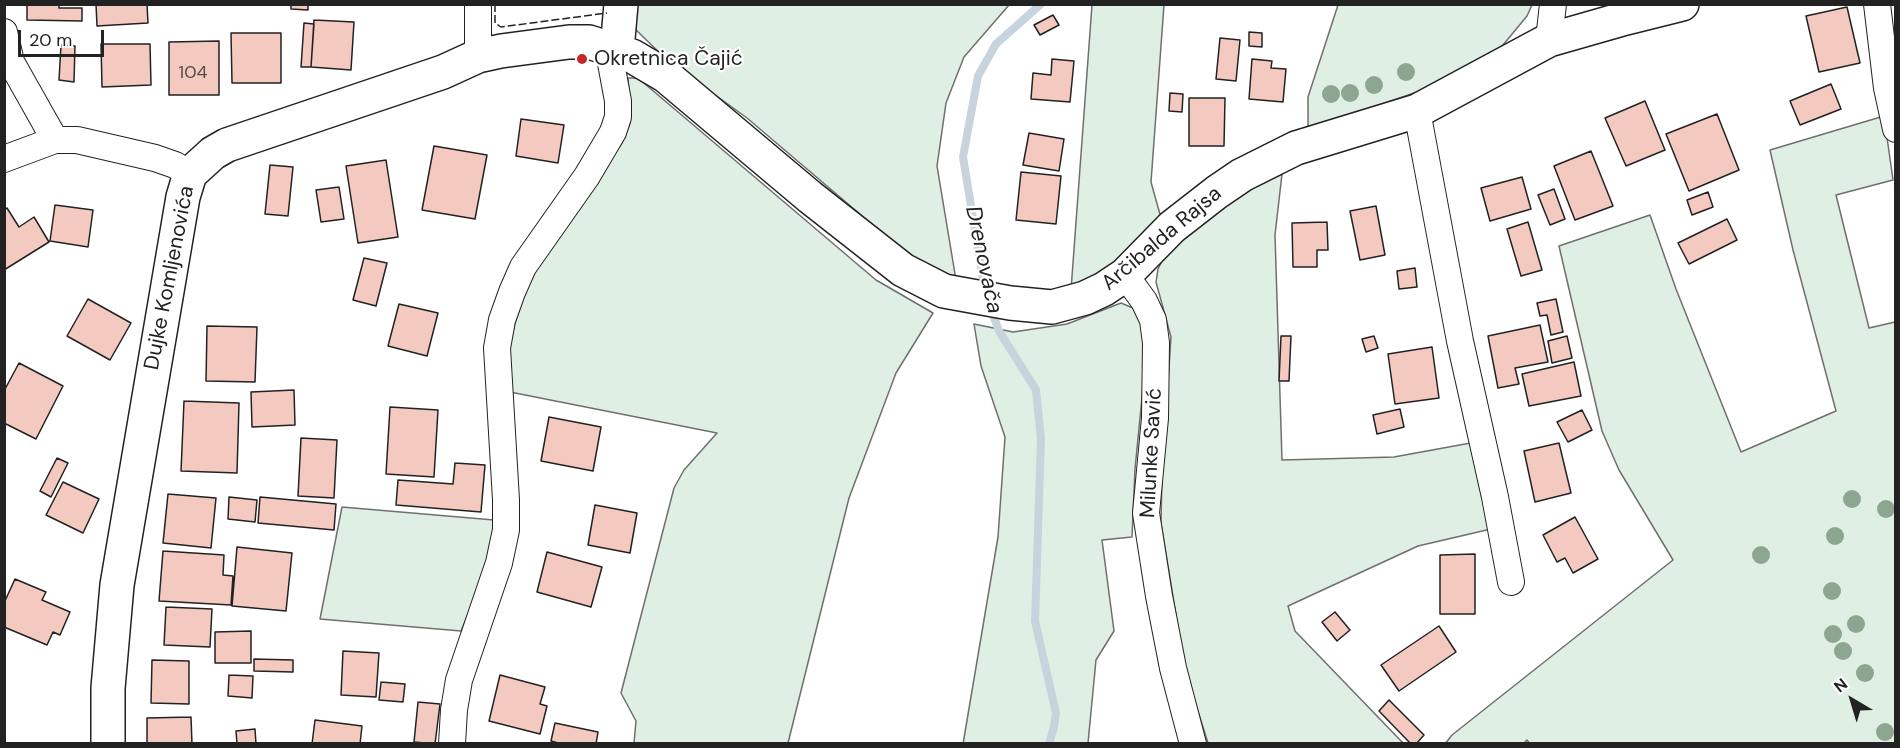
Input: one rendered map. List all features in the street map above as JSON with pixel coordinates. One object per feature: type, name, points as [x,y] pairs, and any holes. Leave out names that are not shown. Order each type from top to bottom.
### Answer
[{"type":"street","points":[[478,4],[478,56]]},
{"type":"street","points":[[452,744],[459,680],[499,563],[506,530],[497,348],[502,320],[523,267],[587,176],[613,132],[618,117],[618,101],[612,48],[621,4]]},
{"type":"street","points":[[1549,40],[1553,4]]},
{"type":"street","name":"Arčibalda Rajsa","points":[[478,56],[568,42],[589,42],[632,56],[666,76],[810,197],[903,270],[945,291],[1010,303],[1052,307],[1085,298],[1125,275],[1172,227],[1217,192],[1242,175],[1296,148],[1417,111],[1549,40],[1682,4]]},
{"type":"street","points":[[1876,4],[1887,88],[1896,129]]},
{"type":"street","points":[[4,32],[11,62],[55,140]]},
{"type":"street","name":"Dujke Komljenovića","points":[[108,744],[108,688],[117,585],[170,269],[183,197],[190,174],[213,153],[227,145],[443,72],[478,56]]},
{"type":"street","points":[[1417,111],[1460,341],[1495,496],[1511,582]]},
{"type":"street","points":[[4,159],[55,140],[77,140],[155,158],[175,165],[190,174]]},
{"type":"street","name":"Milunke Savić","points":[[1125,275],[1144,301],[1153,320],[1156,343],[1155,418],[1146,513],[1173,668],[1193,744]]},
{"type":"green space","points":[[635,5],[1009,5],[964,57],[946,103],[937,166],[956,280],[926,267],[881,232],[747,118],[667,60],[635,29]]},
{"type":"green space","points":[[1092,5],[1164,5],[1151,182],[1161,218],[1120,264],[1071,290]]},
{"type":"green space","points":[[1338,5],[1532,5],[1527,16],[1503,45],[1488,57],[1437,85],[1308,130],[1308,97]]},
{"type":"green space","points":[[628,78],[638,78],[876,280],[933,313],[896,373],[849,498],[788,743],[634,743],[636,721],[621,693],[674,488],[684,470],[717,433],[510,392],[509,351],[528,283],[536,266],[622,143],[631,115]]},
{"type":"green space","points":[[1884,116],[1893,180],[1836,195],[1869,328],[1895,322],[1895,743],[1530,744],[1527,740],[1523,744],[1445,744],[1452,735],[1673,560],[1619,470],[1602,431],[1559,246],[1650,215],[1676,289],[1741,452],[1836,411],[1793,250],[1770,150]]},
{"type":"green space","points":[[1282,174],[1275,235],[1282,460],[1394,457],[1476,442],[1491,529],[1418,546],[1288,606],[1295,631],[1403,743],[1208,743],[1185,670],[1161,523],[1171,337],[1156,282],[1158,269],[1177,239],[1233,198]]},
{"type":"green space","points":[[1121,303],[1133,308],[1144,324],[1147,347],[1135,469],[1132,537],[1102,540],[1114,631],[1096,660],[1088,743],[963,744],[998,537],[1005,437],[981,366],[974,324],[1013,332],[1067,324]]},
{"type":"green space","points":[[342,507],[494,520],[489,563],[461,631],[320,619]]},
{"type":"building","points":[[27,4],[59,4],[59,8],[82,8],[82,21],[27,20]]},
{"type":"building","points":[[96,4],[147,4],[148,23],[97,26]]},
{"type":"building","points":[[291,4],[308,4],[308,10],[291,9]]},
{"type":"building","points":[[1847,7],[1860,63],[1819,72],[1806,16]]},
{"type":"building","points":[[1053,15],[1059,25],[1040,35],[1034,25]]},
{"type":"building","points":[[314,20],[354,22],[351,70],[311,67]]},
{"type":"building","points":[[304,23],[314,24],[311,67],[301,67]]},
{"type":"building","points":[[1249,32],[1262,33],[1262,47],[1249,46]]},
{"type":"building","points":[[231,33],[281,33],[281,83],[232,83]]},
{"type":"building","points":[[1220,38],[1240,40],[1236,81],[1216,79]]},
{"type":"building","points":[[219,41],[219,95],[169,95],[169,42]]},
{"type":"building","points":[[101,44],[150,44],[151,85],[102,87]]},
{"type":"building","points":[[61,45],[75,46],[74,82],[59,80]]},
{"type":"building","points":[[1052,59],[1074,61],[1070,102],[1031,99],[1033,73],[1051,75]]},
{"type":"building","points":[[1252,59],[1272,61],[1271,68],[1286,69],[1283,102],[1249,99]]},
{"type":"building","points":[[1831,84],[1841,109],[1800,125],[1790,101]]},
{"type":"building","points":[[1170,93],[1183,94],[1182,112],[1169,111]]},
{"type":"building","points":[[1189,98],[1225,98],[1224,146],[1189,146]]},
{"type":"building","points":[[1645,101],[1665,150],[1626,166],[1605,118]]},
{"type":"building","points":[[1717,114],[1739,170],[1689,191],[1666,134]]},
{"type":"building","points":[[521,119],[564,125],[558,163],[516,156]]},
{"type":"building","points":[[1029,133],[1064,139],[1059,171],[1023,165]]},
{"type":"building","points":[[434,146],[487,155],[475,219],[422,210]]},
{"type":"building","points":[[1591,151],[1613,206],[1575,220],[1554,166]]},
{"type":"building","points":[[386,160],[398,237],[358,243],[346,166]]},
{"type":"building","points":[[270,165],[293,167],[288,216],[265,214]]},
{"type":"building","points":[[1021,172],[1061,176],[1056,224],[1016,220]]},
{"type":"building","points":[[1522,177],[1531,209],[1490,221],[1481,188]]},
{"type":"building","points":[[339,187],[344,219],[321,222],[316,190]]},
{"type":"building","points":[[1554,189],[1565,219],[1550,225],[1538,195]]},
{"type":"building","points":[[1708,192],[1713,207],[1692,215],[1687,200]]},
{"type":"building","points":[[55,205],[93,210],[88,247],[50,241]]},
{"type":"building","points":[[1376,206],[1385,255],[1360,260],[1350,211]]},
{"type":"building","points":[[7,208],[19,227],[34,217],[49,242],[4,270],[4,210]]},
{"type":"building","points":[[1727,219],[1737,240],[1689,264],[1678,243]]},
{"type":"building","points":[[1327,222],[1328,250],[1317,250],[1317,267],[1293,267],[1292,223]]},
{"type":"building","points":[[1528,222],[1542,270],[1521,276],[1507,229]]},
{"type":"building","points":[[364,258],[387,263],[376,306],[353,300]]},
{"type":"building","points":[[1415,268],[1417,287],[1399,289],[1397,271]]},
{"type":"building","points":[[88,299],[131,323],[110,360],[67,336]]},
{"type":"building","points":[[1556,299],[1563,332],[1551,335],[1547,315],[1540,316],[1537,303]]},
{"type":"building","points":[[399,304],[438,313],[427,356],[388,346]]},
{"type":"building","points":[[1540,325],[1548,362],[1515,368],[1519,384],[1498,388],[1488,336]]},
{"type":"building","points":[[207,326],[257,327],[255,382],[206,381]]},
{"type":"building","points":[[1281,336],[1291,336],[1289,381],[1279,381]]},
{"type":"building","points":[[1374,336],[1378,348],[1366,352],[1362,339]]},
{"type":"building","points":[[1567,336],[1572,358],[1552,363],[1548,341]]},
{"type":"building","points":[[1432,347],[1439,398],[1395,404],[1388,354]]},
{"type":"building","points":[[1574,362],[1581,396],[1529,406],[1522,374]]},
{"type":"building","points":[[19,363],[63,386],[36,439],[4,423],[4,391]]},
{"type":"building","points":[[294,390],[295,425],[252,427],[251,392]]},
{"type":"building","points":[[184,401],[239,403],[237,473],[181,471]]},
{"type":"building","points":[[390,407],[438,410],[434,477],[386,474]]},
{"type":"building","points":[[1400,409],[1404,427],[1377,434],[1373,415]]},
{"type":"building","points":[[1582,410],[1592,430],[1568,442],[1557,422]]},
{"type":"building","points":[[549,417],[601,427],[593,471],[541,461]]},
{"type":"building","points":[[301,438],[337,440],[334,498],[298,496]]},
{"type":"building","points":[[1559,443],[1571,493],[1535,502],[1524,451]]},
{"type":"building","points":[[57,458],[68,463],[51,497],[40,491]]},
{"type":"building","points":[[455,463],[485,465],[481,512],[396,505],[398,480],[453,484]]},
{"type":"building","points":[[63,482],[99,499],[83,533],[46,515]]},
{"type":"building","points":[[168,494],[216,498],[211,548],[163,543]]},
{"type":"building","points":[[229,497],[257,500],[255,522],[228,519]]},
{"type":"building","points":[[260,497],[336,504],[334,530],[258,523]]},
{"type":"building","points":[[595,505],[637,513],[630,553],[588,545]]},
{"type":"building","points":[[1575,517],[1598,559],[1573,573],[1565,558],[1557,562],[1543,535]]},
{"type":"building","points":[[237,547],[292,553],[286,611],[232,606]]},
{"type":"building","points":[[163,551],[224,555],[223,575],[233,576],[231,605],[159,601]]},
{"type":"building","points":[[547,552],[602,567],[591,607],[537,592]]},
{"type":"building","points":[[1475,554],[1475,614],[1440,614],[1440,555]]},
{"type":"building","points":[[15,579],[46,592],[42,600],[70,612],[60,635],[53,632],[47,645],[4,627],[4,603]]},
{"type":"building","points":[[166,607],[212,609],[210,647],[164,645]]},
{"type":"building","points":[[1335,612],[1350,630],[1337,641],[1322,622]]},
{"type":"building","points":[[1439,626],[1456,652],[1399,691],[1381,665]]},
{"type":"building","points":[[251,631],[251,663],[215,663],[215,632]]},
{"type":"building","points":[[343,651],[379,653],[376,697],[341,695]]},
{"type":"building","points":[[254,659],[293,660],[293,672],[254,671]]},
{"type":"building","points":[[152,660],[189,661],[189,704],[151,703]]},
{"type":"building","points":[[229,675],[253,676],[252,698],[228,696]]},
{"type":"building","points":[[500,675],[545,687],[540,704],[547,706],[540,734],[489,721]]},
{"type":"building","points":[[381,682],[405,684],[403,702],[379,700]]},
{"type":"building","points":[[1389,700],[1424,735],[1416,744],[1411,744],[1379,711]]},
{"type":"building","points":[[418,702],[440,704],[435,744],[414,742]]},
{"type":"building","points":[[191,717],[192,744],[147,744],[147,718]]},
{"type":"building","points":[[315,720],[362,726],[360,744],[312,744]]},
{"type":"building","points":[[555,723],[598,732],[596,744],[562,744],[551,741]]},
{"type":"building","points":[[255,729],[256,744],[237,744],[236,731]]},
{"type":"waterway","name":"Drenovača","points":[[985,292],[963,157],[978,76],[996,44],[1041,4]]},
{"type":"waterway","name":"Drenovača","points":[[990,307],[999,331],[1036,390],[1041,439],[1035,621],[1056,713],[1049,744]]},
{"type":"fence","points":[[495,4],[495,23],[501,27],[607,13]]},
{"type":"place","name":"Okretnica Čajić","points":[[582,59]]}]
